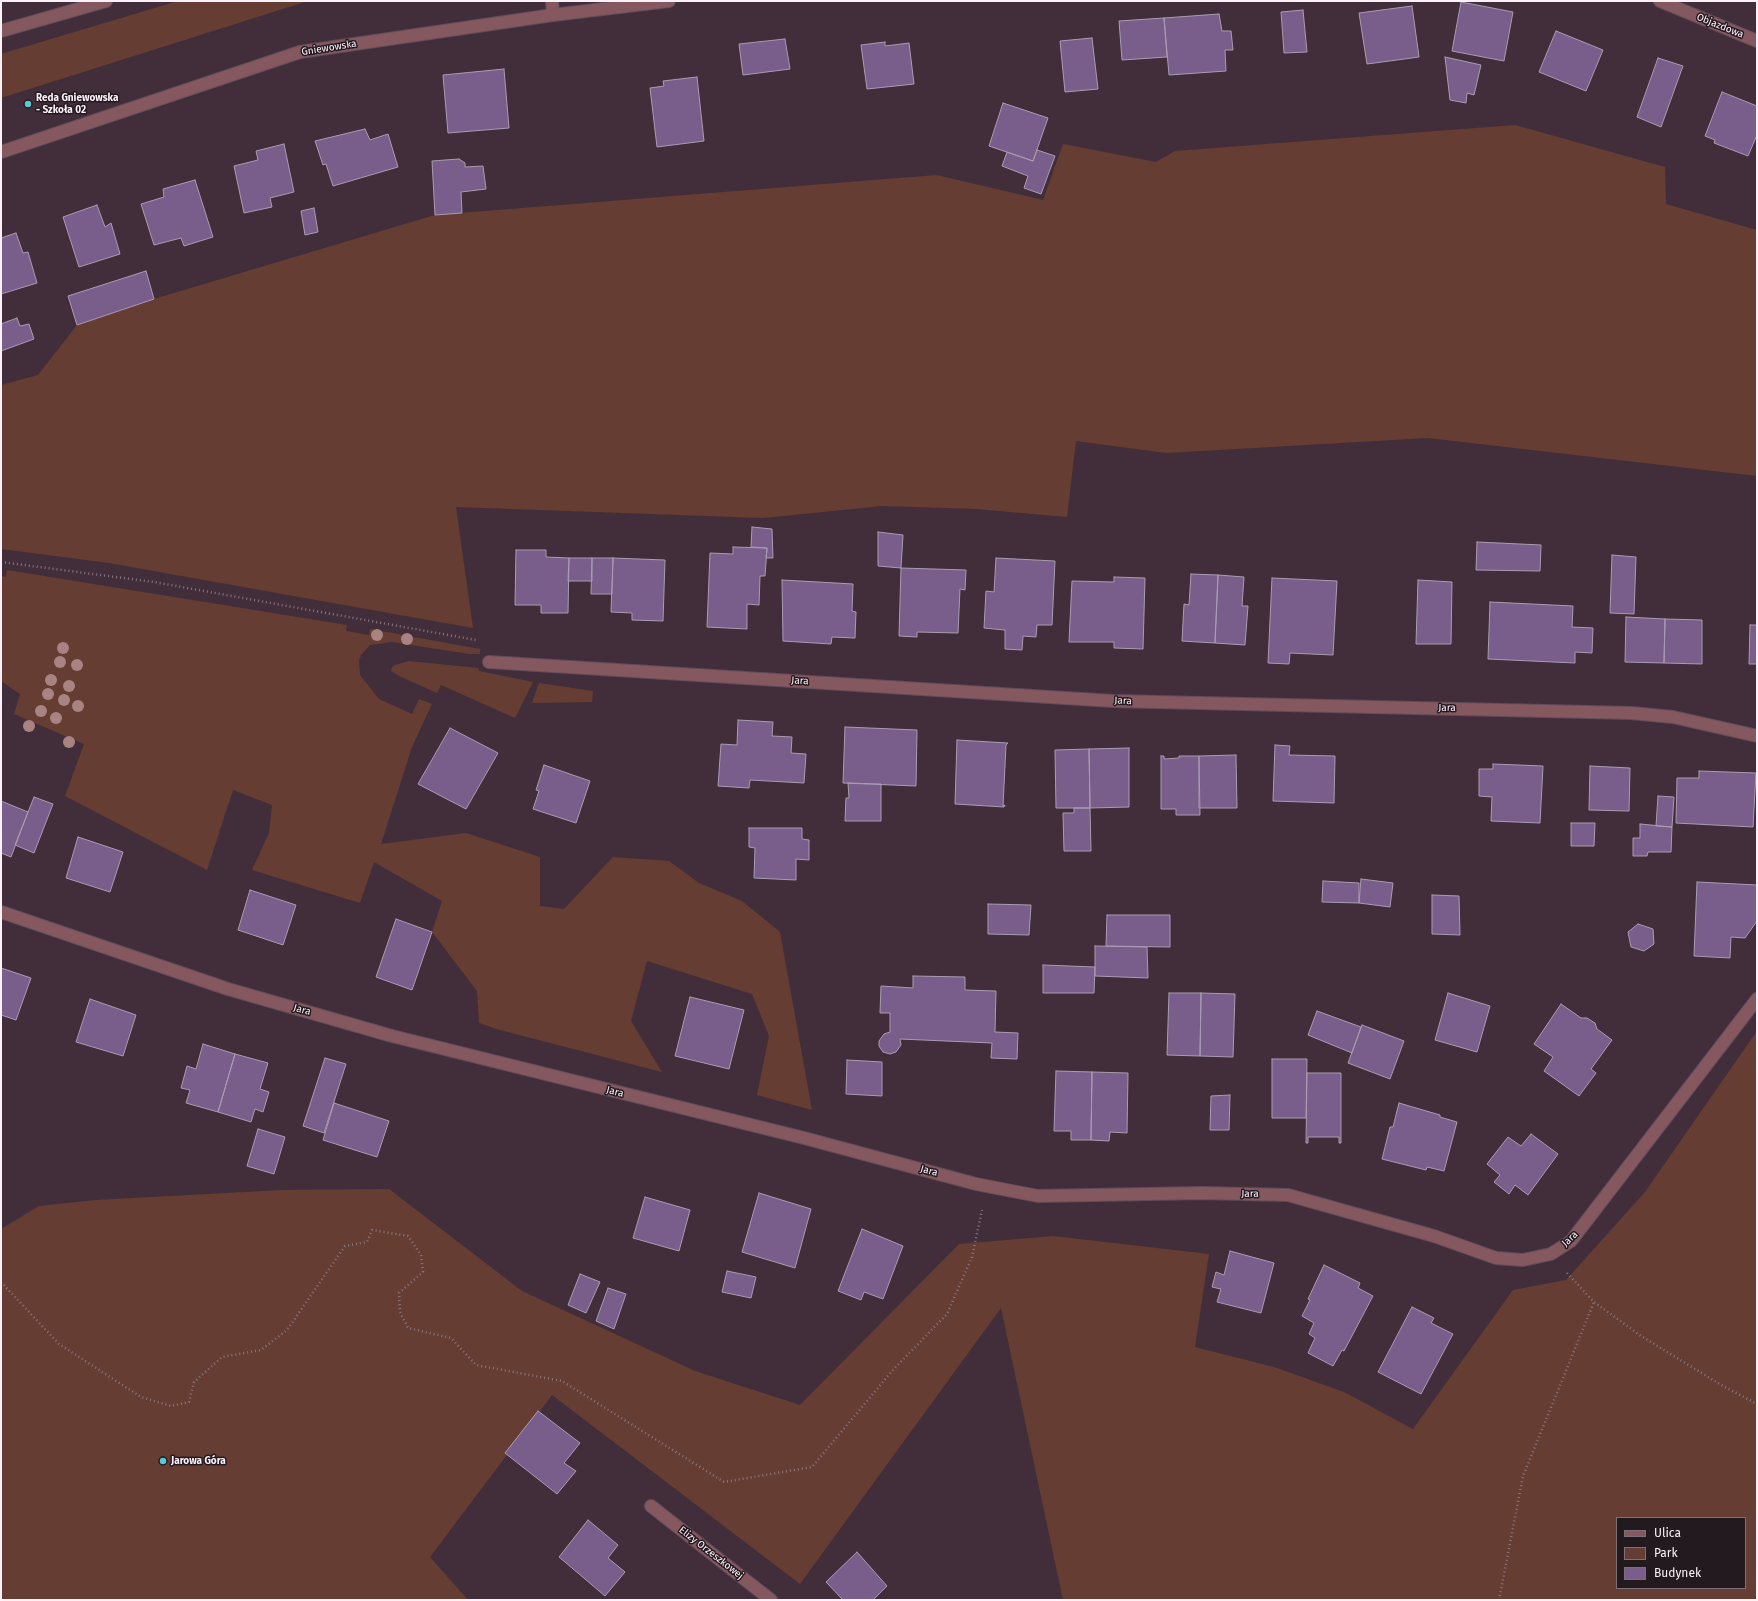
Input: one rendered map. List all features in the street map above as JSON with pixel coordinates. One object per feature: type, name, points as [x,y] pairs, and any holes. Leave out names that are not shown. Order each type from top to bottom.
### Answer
[{"type":"street","points":[[1,31],[106,1]]},
{"type":"street","points":[[552,1],[553,15]]},
{"type":"street","name":"Gniewowska","points":[[1,152],[300,52],[553,15],[669,1]]},
{"type":"street","name":"Objazdowa","points":[[1660,1],[1757,41]]},
{"type":"street","name":"Jara","points":[[489,662],[1113,701],[1631,713],[1673,717],[1757,736]]},
{"type":"street","name":"Jara","points":[[1,912],[228,989],[392,1036],[804,1138],[976,1184],[1038,1196],[1202,1193],[1288,1195],[1434,1236],[1496,1258],[1523,1260],[1551,1254],[1571,1241],[1591,1217],[1757,999]]},
{"type":"street","name":"Elizy Orzeszkowej","points":[[651,1506],[771,1600]]},
{"type":"path","points":[[1,562],[154,582],[477,640]]},
{"type":"path","points":[[1,1282],[59,1344],[141,1398],[171,1406],[189,1402],[194,1382],[222,1357],[261,1350],[287,1330],[344,1246],[367,1242],[372,1230],[408,1236],[421,1255],[423,1272],[399,1293],[400,1312],[408,1328],[451,1338],[476,1365],[562,1381],[724,1482],[812,1467],[892,1371],[947,1314],[972,1257],[983,1207]]},
{"type":"path","points":[[1551,1254],[1594,1302],[1641,1336],[1723,1386],[1757,1404]]},
{"type":"path","points":[[1499,1600],[1523,1476],[1594,1302]]},
{"type":"green space","points":[[178,1],[308,1],[1,98],[1,54]]},
{"type":"green space","points":[[1515,125],[1665,167],[1666,204],[1757,230],[1757,476],[1428,438],[1166,453],[1076,441],[1067,517],[977,509],[882,506],[763,518],[456,507],[473,628],[109,563],[1,549],[1,385],[38,375],[77,325],[154,299],[435,215],[937,175],[1043,200],[1063,144],[1156,162],[1175,151]]},
{"type":"green space","points":[[7,570],[347,625],[346,631],[369,635],[370,629],[480,649],[480,654],[469,654],[392,642],[370,645],[361,655],[359,661],[360,675],[379,699],[412,714],[419,699],[432,704],[412,747],[381,844],[466,833],[540,857],[540,906],[564,909],[613,857],[669,861],[699,883],[742,901],[780,932],[812,1110],[757,1095],[769,1036],[752,994],[647,961],[631,1021],[662,1072],[500,1030],[479,1023],[477,991],[432,932],[442,901],[374,862],[360,903],[252,870],[269,833],[272,805],[233,790],[207,870],[65,796],[84,744],[14,714],[20,694],[1,681],[1,576],[6,577]]},
{"type":"green space","points":[[409,661],[478,668],[479,671],[533,682],[515,718],[441,685],[437,693],[391,671],[392,667],[395,665]]},
{"type":"green space","points":[[539,683],[593,691],[592,702],[532,703]]},
{"type":"green space","points":[[1757,1031],[1757,1600],[1063,1600],[1001,1308],[800,1584],[552,1395],[430,1557],[468,1600],[1,1600],[1,1229],[39,1206],[96,1200],[282,1190],[389,1189],[522,1291],[695,1371],[800,1405],[959,1244],[1053,1236],[1209,1254],[1195,1347],[1274,1367],[1344,1392],[1413,1429],[1513,1290],[1566,1280],[1645,1192]]},
{"type":"building","points":[[1461,2],[1513,12],[1504,61],[1452,51]]},
{"type":"building","points":[[1412,6],[1419,57],[1367,64],[1359,13]]},
{"type":"building","points":[[1303,10],[1307,52],[1284,53],[1281,12]]},
{"type":"building","points":[[1219,14],[1222,31],[1231,31],[1233,50],[1225,50],[1226,71],[1169,75],[1164,18]]},
{"type":"building","points":[[1164,18],[1167,57],[1122,60],[1119,21]]},
{"type":"building","points":[[1556,31],[1603,50],[1586,91],[1539,72]]},
{"type":"building","points":[[1092,38],[1098,89],[1065,92],[1060,41]]},
{"type":"building","points":[[785,39],[790,69],[743,75],[739,44]]},
{"type":"building","points":[[885,42],[885,46],[909,43],[914,84],[867,89],[861,45]]},
{"type":"building","points":[[1445,57],[1481,65],[1474,95],[1467,93],[1466,103],[1450,100]]},
{"type":"building","points":[[1658,58],[1683,66],[1661,127],[1637,117]]},
{"type":"building","points":[[504,69],[509,128],[448,133],[443,75]]},
{"type":"building","points":[[697,77],[704,141],[657,147],[650,88],[664,86],[663,81]]},
{"type":"building","points":[[1722,92],[1757,106],[1757,135],[1748,156],[1714,143],[1715,140],[1705,136]]},
{"type":"building","points":[[1003,103],[1048,118],[1033,161],[989,146]]},
{"type":"building","points":[[365,129],[370,140],[388,134],[398,167],[333,186],[326,164],[323,165],[315,141]]},
{"type":"building","points":[[284,144],[294,192],[270,198],[272,207],[244,213],[234,166],[258,160],[256,151]]},
{"type":"building","points":[[1037,150],[1055,156],[1041,194],[1024,188],[1028,176],[1002,166],[1007,152],[1033,161]]},
{"type":"building","points":[[459,159],[465,163],[465,167],[483,166],[486,189],[461,192],[462,213],[435,215],[432,161]]},
{"type":"building","points":[[195,180],[213,237],[184,246],[181,238],[154,245],[141,204],[164,197],[163,189]]},
{"type":"building","points":[[97,205],[105,227],[111,223],[120,254],[79,267],[63,217]]},
{"type":"building","points":[[314,208],[318,232],[305,235],[301,211]]},
{"type":"building","points":[[16,233],[23,253],[28,252],[37,283],[1,294],[1,238]]},
{"type":"building","points":[[146,271],[154,299],[77,325],[68,296]]},
{"type":"building","points":[[17,318],[20,326],[29,324],[34,339],[1,351],[1,324]]},
{"type":"building","points":[[752,527],[772,529],[773,558],[766,558],[767,548],[751,547]]},
{"type":"building","points":[[878,532],[903,535],[901,568],[878,566]]},
{"type":"building","points":[[1477,542],[1541,545],[1540,571],[1476,570]]},
{"type":"building","points":[[733,547],[767,548],[765,576],[760,576],[759,605],[747,604],[747,629],[707,627],[710,553],[733,554]]},
{"type":"building","points":[[516,550],[546,550],[546,557],[569,558],[568,613],[541,613],[541,605],[515,605]]},
{"type":"building","points":[[1612,555],[1636,557],[1634,614],[1610,613]]},
{"type":"building","points":[[569,558],[592,558],[592,581],[568,581]]},
{"type":"building","points":[[592,558],[613,558],[612,594],[591,594]]},
{"type":"building","points":[[613,558],[665,560],[663,621],[632,620],[632,613],[611,612]]},
{"type":"building","points":[[996,558],[1055,561],[1052,625],[1037,625],[1036,637],[1023,636],[1022,650],[1005,649],[1005,630],[984,628],[986,591],[994,592]]},
{"type":"building","points":[[901,568],[966,570],[965,590],[960,589],[958,633],[917,632],[917,637],[899,636]]},
{"type":"building","points":[[1191,574],[1218,575],[1215,643],[1182,641],[1184,604],[1189,605]]},
{"type":"building","points":[[1218,575],[1244,577],[1242,606],[1248,606],[1245,645],[1215,643]]},
{"type":"building","points":[[1114,577],[1145,578],[1143,649],[1114,648],[1114,642],[1069,642],[1072,581],[1114,582]]},
{"type":"building","points":[[1272,578],[1337,581],[1333,655],[1290,653],[1289,664],[1268,663]]},
{"type":"building","points":[[782,580],[853,584],[852,611],[856,612],[855,638],[832,637],[831,644],[783,641]]},
{"type":"building","points":[[1418,580],[1452,582],[1451,644],[1416,644]]},
{"type":"building","points":[[1490,602],[1573,606],[1572,627],[1593,628],[1592,653],[1575,652],[1575,663],[1488,659]]},
{"type":"building","points":[[1626,617],[1665,619],[1664,663],[1625,662]]},
{"type":"building","points":[[1665,619],[1702,620],[1702,664],[1664,663]]},
{"type":"building","points":[[1750,625],[1757,625],[1757,664],[1749,664]]},
{"type":"building","points":[[738,720],[773,722],[772,736],[792,737],[791,753],[806,754],[804,783],[750,780],[749,788],[718,786],[721,744],[737,745]]},
{"type":"building","points":[[845,727],[917,730],[916,786],[843,783]]},
{"type":"building","points":[[450,728],[498,753],[466,809],[418,784]]},
{"type":"building","points":[[957,740],[1008,743],[1006,745],[1004,807],[955,804]]},
{"type":"building","points":[[1275,745],[1290,746],[1289,755],[1335,756],[1334,803],[1273,801]]},
{"type":"building","points":[[1129,748],[1129,807],[1090,808],[1089,749]]},
{"type":"building","points":[[1089,749],[1090,808],[1056,808],[1055,750]]},
{"type":"building","points":[[1236,755],[1237,808],[1199,808],[1199,756]]},
{"type":"building","points":[[1161,756],[1164,756],[1164,759],[1179,758],[1179,756],[1199,756],[1200,815],[1176,815],[1176,809],[1161,809]]},
{"type":"building","points":[[1493,764],[1543,766],[1540,823],[1491,821],[1492,797],[1479,796],[1479,769],[1493,769]]},
{"type":"building","points":[[544,765],[590,781],[576,823],[533,809],[539,791],[536,790]]},
{"type":"building","points":[[1590,766],[1630,768],[1629,811],[1589,810]]},
{"type":"building","points":[[1699,771],[1756,773],[1753,827],[1676,823],[1677,778],[1699,778]]},
{"type":"building","points":[[848,783],[881,784],[881,821],[845,821],[846,798],[849,798]]},
{"type":"building","points":[[1658,796],[1674,797],[1672,827],[1656,826]]},
{"type":"building","points":[[34,797],[53,804],[34,853],[15,845]]},
{"type":"building","points":[[1,801],[28,812],[11,857],[1,853]]},
{"type":"building","points":[[1074,808],[1090,808],[1091,851],[1064,851],[1063,813],[1074,813]]},
{"type":"building","points":[[1571,823],[1595,823],[1594,846],[1571,846]]},
{"type":"building","points":[[1640,824],[1672,827],[1671,852],[1648,852],[1647,856],[1633,856],[1633,838],[1640,838]]},
{"type":"building","points":[[749,828],[802,828],[802,839],[809,840],[809,860],[796,859],[796,880],[754,878],[755,848],[749,847]]},
{"type":"building","points":[[78,837],[123,852],[110,892],[66,878]]},
{"type":"building","points":[[1361,879],[1393,883],[1390,907],[1359,903]]},
{"type":"building","points":[[1323,881],[1359,883],[1359,903],[1322,902]]},
{"type":"building","points":[[1697,882],[1757,885],[1757,921],[1745,938],[1731,937],[1730,958],[1694,956]]},
{"type":"building","points":[[250,890],[296,905],[283,945],[238,930]]},
{"type":"building","points":[[1432,895],[1459,896],[1460,935],[1432,934]]},
{"type":"building","points":[[988,904],[1031,905],[1029,935],[988,934]]},
{"type":"building","points":[[1107,915],[1170,915],[1170,947],[1106,946]]},
{"type":"building","points":[[396,919],[432,932],[412,990],[376,977]]},
{"type":"building","points":[[1638,924],[1653,929],[1654,944],[1644,951],[1631,947],[1628,932]]},
{"type":"building","points":[[1095,946],[1147,947],[1148,978],[1095,976]]},
{"type":"building","points":[[1043,965],[1095,967],[1094,993],[1043,993]]},
{"type":"building","points":[[1,968],[31,978],[16,1020],[1,1015]]},
{"type":"building","points":[[913,976],[965,977],[965,990],[996,991],[995,1032],[1018,1033],[1017,1059],[991,1058],[992,1043],[900,1039],[901,1045],[896,1052],[890,1054],[883,1052],[879,1046],[879,1041],[884,1034],[890,1032],[890,1013],[880,1013],[881,986],[913,988]]},
{"type":"building","points":[[1169,993],[1201,993],[1200,1056],[1167,1055]]},
{"type":"building","points":[[1201,993],[1235,994],[1233,1057],[1200,1056]]},
{"type":"building","points":[[1448,993],[1490,1006],[1477,1052],[1435,1040]]},
{"type":"building","points":[[690,997],[744,1010],[729,1069],[675,1056]]},
{"type":"building","points":[[90,999],[136,1015],[123,1056],[76,1042]]},
{"type":"building","points":[[1561,1004],[1581,1018],[1587,1018],[1595,1023],[1597,1029],[1612,1040],[1591,1069],[1596,1073],[1579,1096],[1544,1071],[1553,1057],[1534,1044]]},
{"type":"building","points":[[1317,1011],[1361,1027],[1352,1053],[1308,1035]]},
{"type":"building","points":[[1362,1025],[1404,1041],[1390,1079],[1348,1063]]},
{"type":"building","points":[[203,1044],[235,1054],[218,1112],[186,1103],[190,1090],[181,1088],[187,1066],[196,1069]]},
{"type":"building","points":[[235,1054],[268,1063],[260,1089],[269,1092],[263,1112],[255,1109],[251,1122],[218,1112]]},
{"type":"building","points":[[325,1058],[346,1064],[324,1133],[303,1126]]},
{"type":"building","points":[[1272,1059],[1307,1059],[1306,1118],[1272,1118]]},
{"type":"building","points":[[847,1060],[882,1062],[882,1096],[846,1094]]},
{"type":"building","points":[[1056,1071],[1092,1072],[1091,1140],[1071,1140],[1071,1131],[1054,1131]]},
{"type":"building","points":[[1092,1072],[1128,1073],[1127,1133],[1110,1132],[1109,1141],[1091,1140]]},
{"type":"building","points":[[1307,1073],[1341,1073],[1341,1143],[1339,1143],[1339,1137],[1308,1137],[1308,1143],[1306,1143]]},
{"type":"building","points":[[1230,1095],[1229,1130],[1210,1130],[1211,1096]]},
{"type":"building","points":[[334,1103],[389,1121],[377,1157],[323,1140]]},
{"type":"building","points":[[1399,1103],[1440,1115],[1440,1117],[1457,1122],[1444,1171],[1427,1167],[1426,1170],[1382,1159],[1390,1127],[1393,1127]]},
{"type":"building","points":[[258,1129],[285,1137],[274,1174],[247,1166]]},
{"type":"building","points":[[1531,1134],[1558,1154],[1528,1195],[1515,1185],[1509,1194],[1494,1182],[1500,1175],[1487,1164],[1508,1137],[1521,1146]]},
{"type":"building","points":[[759,1193],[811,1209],[795,1268],[742,1252]]},
{"type":"building","points":[[645,1197],[690,1210],[679,1251],[633,1238]]},
{"type":"building","points":[[862,1229],[903,1246],[883,1299],[864,1292],[861,1300],[838,1291]]},
{"type":"building","points":[[1230,1251],[1274,1263],[1261,1313],[1217,1302],[1221,1289],[1212,1287],[1216,1272],[1224,1275]]},
{"type":"building","points":[[1324,1265],[1360,1283],[1358,1288],[1373,1296],[1344,1351],[1342,1350],[1333,1366],[1308,1353],[1315,1338],[1309,1334],[1314,1323],[1302,1316],[1310,1300],[1308,1299]]},
{"type":"building","points":[[727,1271],[756,1277],[751,1298],[722,1292]]},
{"type":"building","points":[[580,1274],[600,1282],[586,1313],[568,1305]]},
{"type":"building","points":[[608,1288],[626,1294],[614,1329],[596,1321]]},
{"type":"building","points":[[1412,1307],[1434,1318],[1431,1323],[1453,1334],[1421,1394],[1378,1372]]},
{"type":"building","points":[[538,1411],[580,1443],[564,1463],[576,1471],[557,1494],[505,1453]]},
{"type":"building","points":[[588,1520],[618,1545],[608,1558],[625,1572],[605,1596],[559,1557]]},
{"type":"building","points":[[857,1552],[887,1586],[873,1600],[843,1600],[826,1582]]},
{"type":"place","name":"Reda Gniewowska - Szkoła 02","points":[[28,104]]},
{"type":"place","name":"Jarowa Góra","points":[[163,1461]]}]
